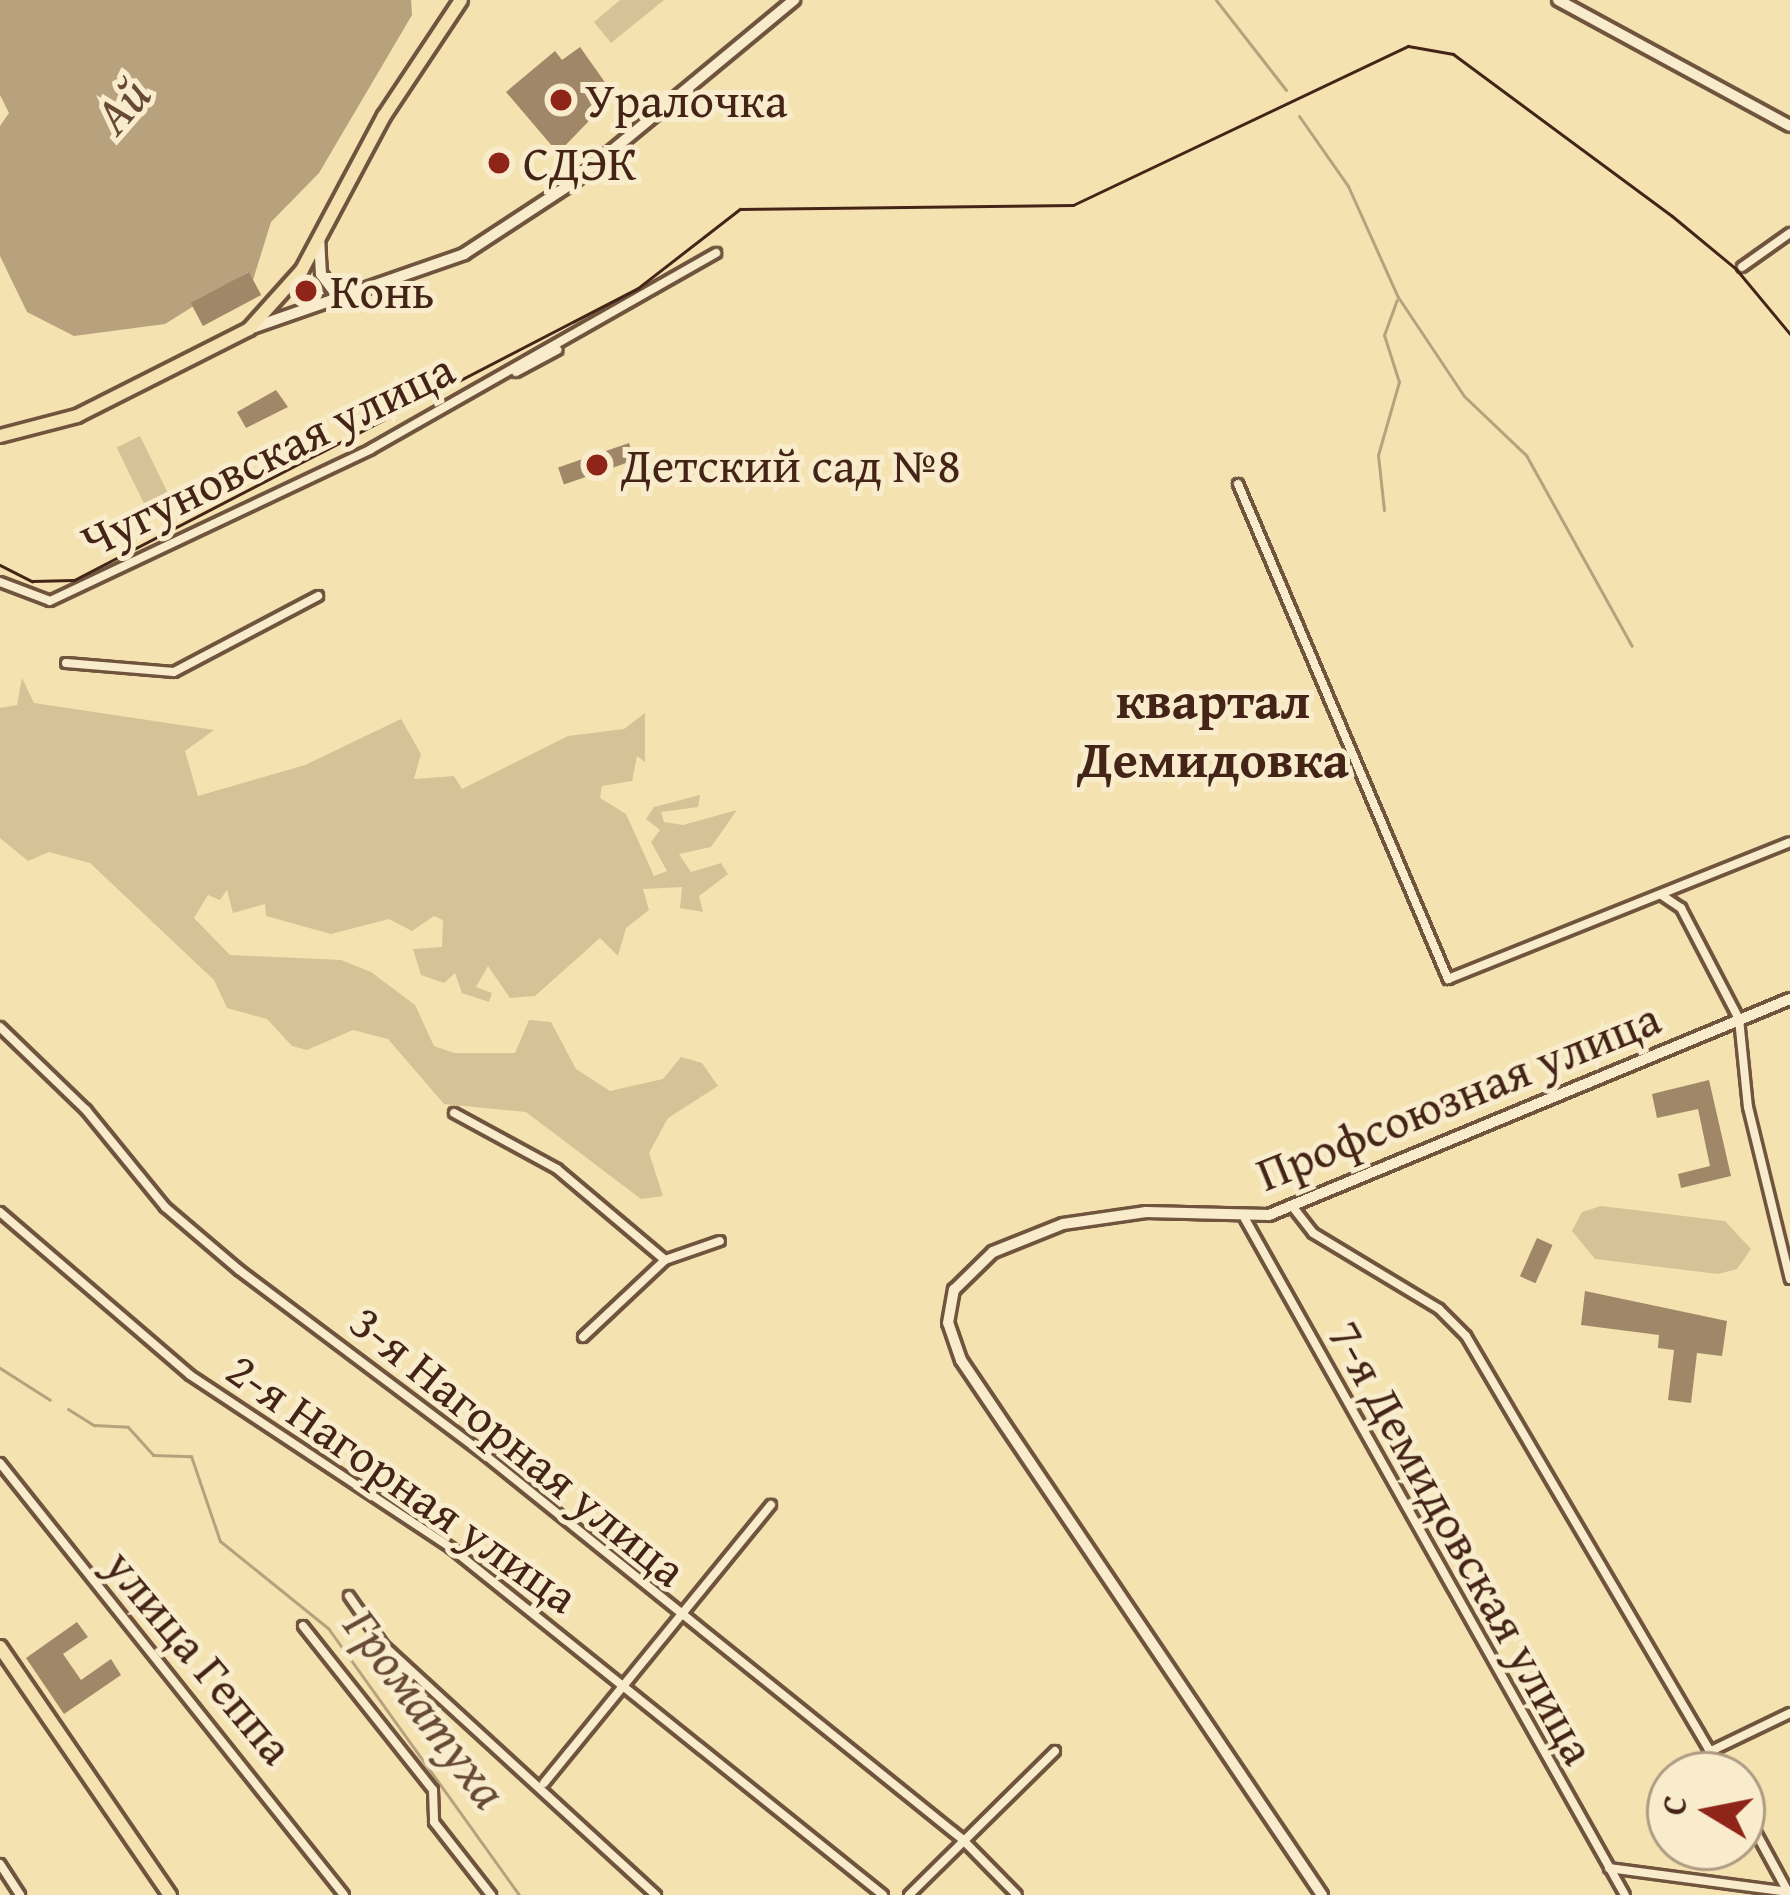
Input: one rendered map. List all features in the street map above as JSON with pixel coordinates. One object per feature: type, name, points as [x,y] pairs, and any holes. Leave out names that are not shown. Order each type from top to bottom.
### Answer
[{"type":"main road","points":[[249,329],[320,237],[461,0]]},
{"type":"main road","points":[[0,436],[77,416],[249,329],[438,268],[547,201],[794,0]]},
{"type":"main road","points":[[1558,0],[1790,126]]},
{"type":"main road","points":[[320,237],[321,274],[340,299]]},
{"type":"main road","name":"Профсоюзная улица","points":[[1322,1895],[952,1339],[954,1290],[993,1252],[1063,1224],[1146,1211],[1245,1219],[1292,1206],[1790,999]]},
{"type":"main road","points":[[0,1647],[170,1895]]},
{"type":"street","points":[[1742,267],[1790,233]]},
{"type":"street","name":"Чугуновская улица","points":[[0,582],[50,601],[515,372],[525,358],[558,349],[716,253]]},
{"type":"street","points":[[1238,484],[1448,979],[1790,842]]},
{"type":"street","points":[[66,663],[174,672],[318,596]]},
{"type":"street","points":[[1662,896],[1681,908],[1739,1019],[1748,1107],[1790,1279]]},
{"type":"street","name":"3-я Нагорная улица","points":[[0,1028],[86,1110],[165,1207],[962,1839],[1016,1895]]},
{"type":"street","points":[[454,1113],[556,1169],[664,1260]]},
{"type":"street","points":[[1292,1206],[1313,1233],[1439,1309],[1466,1336],[1711,1751],[1790,1713]]},
{"type":"street","name":"2-я Нагорная улица","points":[[0,1212],[190,1375],[451,1548],[883,1895]]},
{"type":"street","name":"7-я Демидовская улица","points":[[1245,1219],[1625,1895]]},
{"type":"street","points":[[583,1337],[664,1260],[720,1241]]},
{"type":"street","name":"улица Геппа","points":[[0,1463],[344,1895]]},
{"type":"street","points":[[544,1783],[625,1690],[771,1505]]},
{"type":"street","points":[[349,1596],[384,1646],[544,1783],[656,1895]]},
{"type":"street","points":[[303,1626],[433,1790],[434,1822],[491,1895]]},
{"type":"street","points":[[909,1895],[1055,1751]]},
{"type":"street","points":[[1766,1851],[1789,1893]]},
{"type":"street","points":[[0,1864],[20,1895]]},
{"type":"street","points":[[1609,1868],[1789,1893]]},
{"type":"shaded area","points":[[620,0],[664,0],[611,43],[594,22]]},
{"type":"shaded area","points":[[140,436],[170,497],[146,509],[117,447]]},
{"type":"shaded area","points":[[22,678],[34,703],[214,730],[185,751],[198,796],[305,765],[401,719],[421,754],[414,779],[454,776],[462,789],[568,736],[624,729],[645,713],[645,762],[637,756],[632,781],[602,786],[600,798],[626,814],[654,876],[667,871],[651,842],[660,830],[646,819],[654,807],[700,795],[698,807],[661,812],[664,822],[683,825],[737,810],[711,847],[679,854],[691,872],[721,863],[728,874],[699,896],[703,912],[680,908],[682,887],[643,889],[649,910],[626,928],[618,956],[600,938],[535,996],[510,998],[488,966],[476,987],[492,993],[489,1002],[462,993],[455,973],[444,983],[421,975],[413,949],[442,947],[443,920],[434,916],[412,931],[389,919],[331,934],[266,916],[265,904],[233,913],[227,890],[220,900],[208,895],[194,918],[230,955],[341,960],[371,972],[415,1005],[434,1046],[454,1053],[515,1053],[529,1020],[551,1022],[576,1069],[610,1091],[663,1079],[681,1057],[702,1063],[718,1086],[668,1118],[649,1153],[663,1196],[641,1199],[526,1112],[444,1104],[388,1039],[353,1030],[307,1050],[292,1046],[267,1019],[227,1008],[214,980],[90,863],[49,852],[28,861],[0,838],[0,708],[17,705]]},
{"type":"shaded area","points":[[1601,1206],[1725,1221],[1751,1249],[1737,1269],[1718,1274],[1595,1259],[1572,1231],[1582,1212]]},
{"type":"water","name":"Ай","points":[[0,0],[411,0],[412,15],[319,173],[271,222],[253,280],[248,272],[165,324],[74,336],[27,312],[0,256],[0,126],[9,113],[0,95]]},
{"type":"building","name":"Уралочка","points":[[580,47],[614,95],[558,153],[506,92],[555,51],[562,60]]},
{"type":"building","points":[[249,272],[261,295],[203,326],[191,303]]},
{"type":"building","points":[[276,390],[288,407],[246,428],[237,412]]},
{"type":"building","name":"Детский сад №8","points":[[629,443],[635,460],[564,484],[558,467]]},
{"type":"building","points":[[1709,1080],[1731,1176],[1681,1188],[1678,1174],[1710,1166],[1698,1109],[1657,1118],[1652,1094]]},
{"type":"building","points":[[1537,1238],[1553,1245],[1535,1283],[1520,1276]]},
{"type":"building","points":[[1585,1291],[1727,1321],[1722,1356],[1697,1353],[1691,1403],[1668,1400],[1674,1350],[1658,1348],[1659,1335],[1581,1325]]},
{"type":"building","points":[[77,1622],[88,1637],[63,1654],[81,1680],[111,1659],[121,1675],[64,1714],[26,1658]]},
{"type":"waterway","points":[[1216,0],[1286,90]]},
{"type":"waterway","points":[[1299,116],[1348,186],[1398,297],[1464,396],[1526,455],[1632,646]]},
{"type":"waterway","points":[[1384,510],[1378,455],[1399,382],[1384,335],[1397,300]]},
{"type":"waterway","name":"Громатуха","points":[[0,1368],[50,1400]]},
{"type":"waterway","name":"Громатуха","points":[[68,1409],[94,1425],[128,1427],[153,1455],[191,1456],[220,1541],[328,1628],[519,1895]]},
{"type":"tram line","points":[[0,565],[32,581],[74,580],[638,288],[740,209],[1073,205],[1408,46],[1453,54],[1672,216],[1736,269],[1790,334]]},
{"type":"place","name":"Уралочка","points":[[561,100]]},
{"type":"place","name":"СДЭК","points":[[499,163]]},
{"type":"place","name":"Конь","points":[[306,291]]},
{"type":"place","name":"Детский сад №8","points":[[597,465]]},
{"type":"district","name":"квартал Демидовка","points":[[1213,730]]}]
